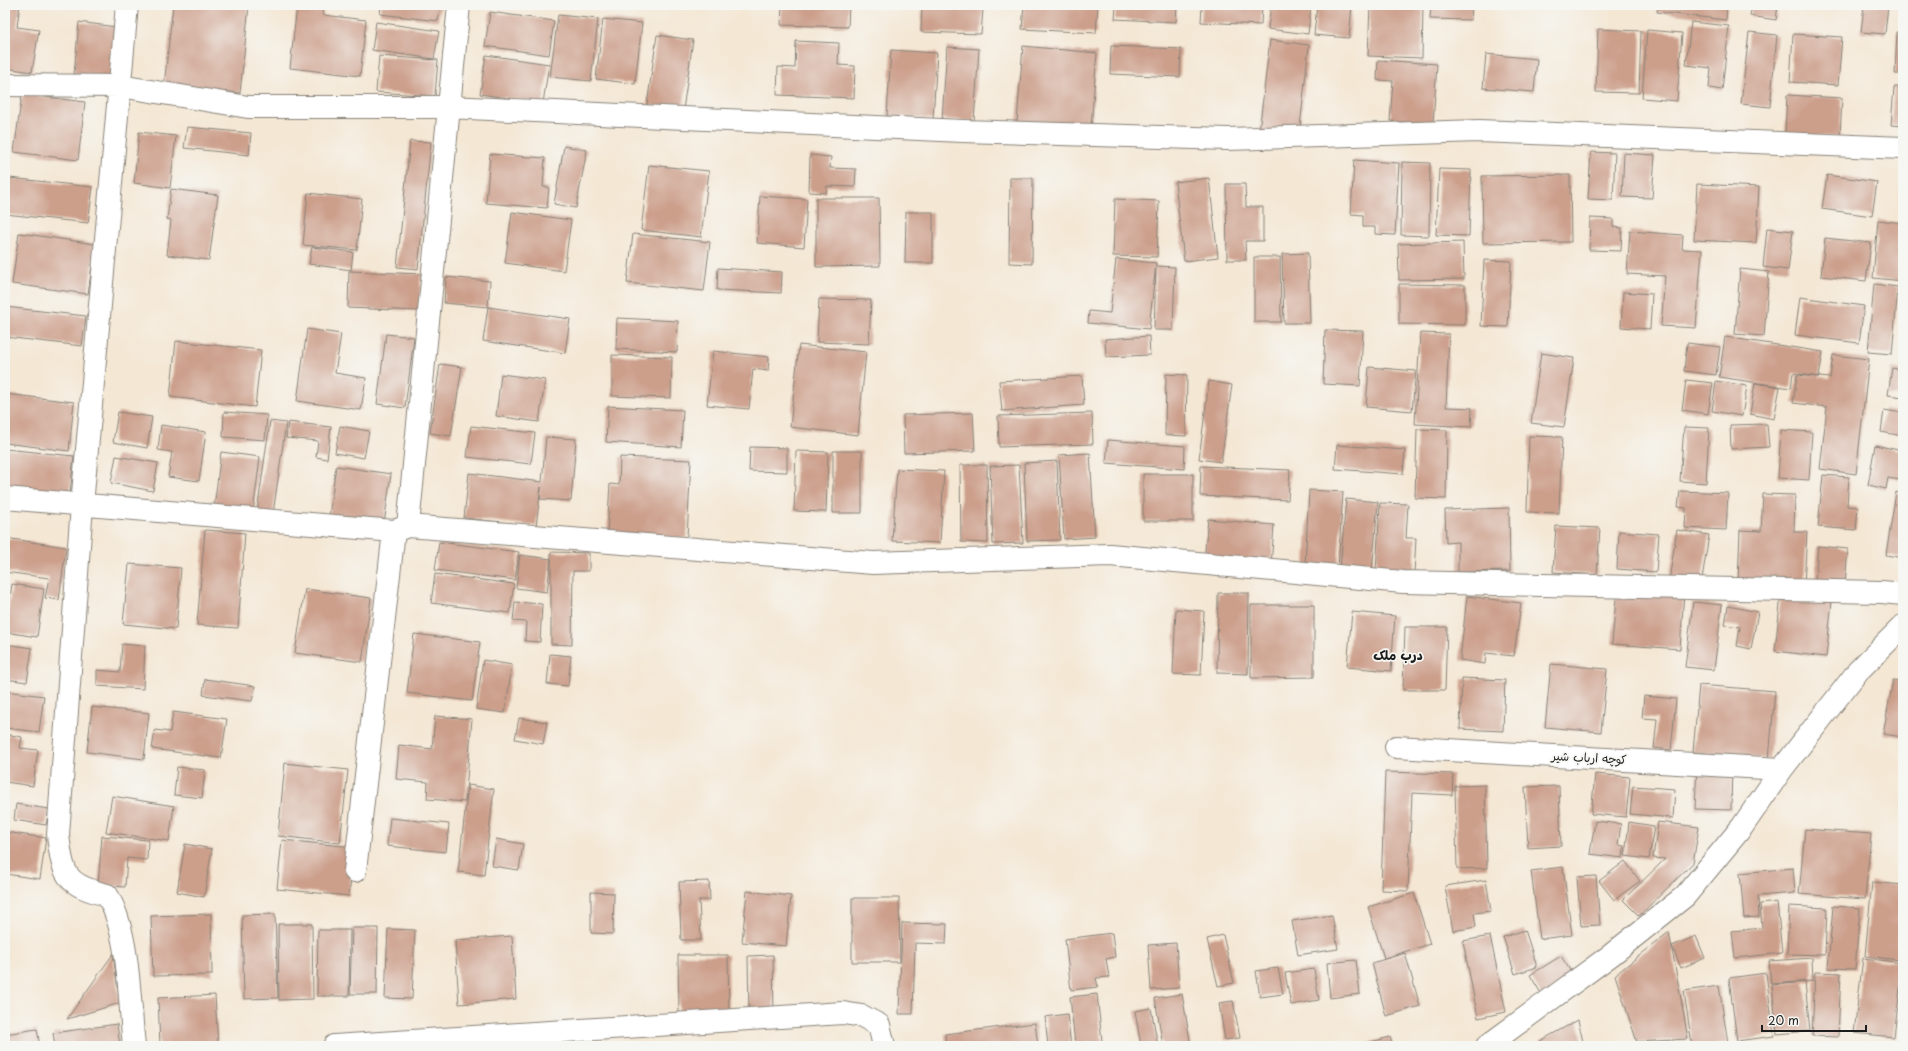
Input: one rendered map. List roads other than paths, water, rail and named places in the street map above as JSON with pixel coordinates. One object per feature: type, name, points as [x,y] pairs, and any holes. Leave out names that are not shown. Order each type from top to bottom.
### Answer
[{"type":"street","points":[[127,5],[82,505],[58,835],[62,866],[72,883],[89,891],[107,895],[114,907],[123,934],[134,1046]]},
{"type":"street","points":[[355,871],[401,528],[459,5]]},
{"type":"street","points":[[5,85],[120,86],[248,107],[448,107],[954,130],[1228,139],[1479,131],[1903,148]]},
{"type":"street","points":[[5,498],[82,505],[873,563],[1110,555],[1403,582],[1882,592],[1903,594]]},
{"type":"street","points":[[1487,1046],[1611,955],[1685,896],[1742,827],[1782,769],[1858,671],[1903,626]]},
{"type":"street","name":"کوچه ارباب شیر","points":[[1396,747],[1782,769]]},
{"type":"street","points":[[334,1046],[510,1040],[843,1013],[862,1016],[879,1025],[884,1046]]},
{"type":"district","name":"درب ملک","points":[[1398,655]]}]
